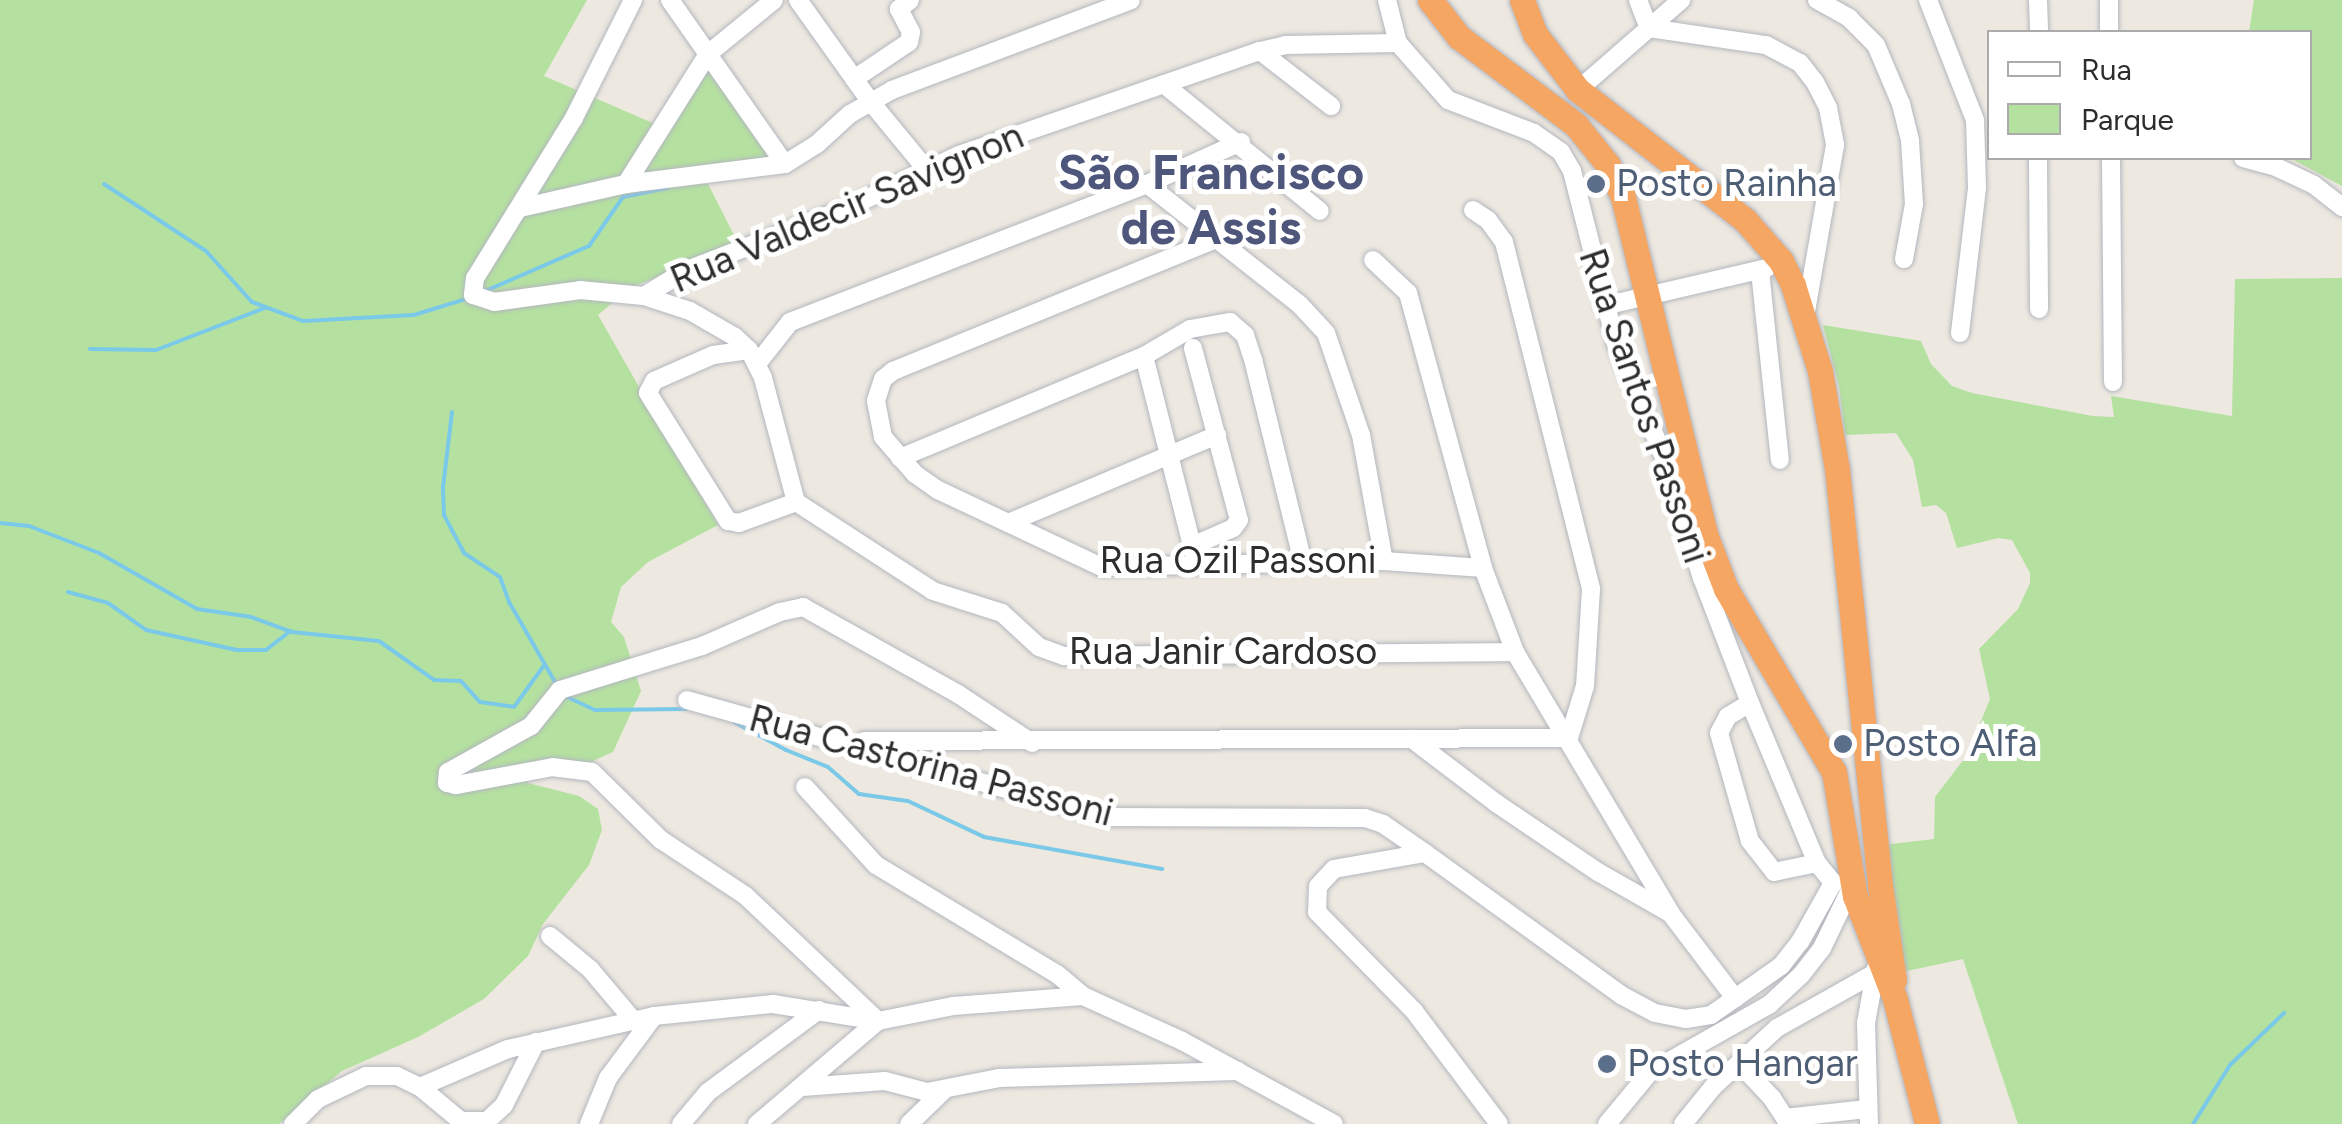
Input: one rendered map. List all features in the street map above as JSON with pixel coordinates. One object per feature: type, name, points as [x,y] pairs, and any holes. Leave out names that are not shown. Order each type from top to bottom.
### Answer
[{"type":"highway","points":[[1430,0],[1458,37],[1565,116],[1592,143],[1622,197],[1705,534],[1726,589],[1834,772],[1845,881],[1873,916],[1927,1124]]},
{"type":"highway","points":[[1522,0],[1535,34],[1578,90],[1745,220],[1770,266],[1806,317],[1820,371],[1836,469],[1876,968],[1895,1000]]},
{"type":"street","points":[[634,0],[574,118],[475,278],[473,295],[494,302],[580,290],[644,296],[708,320],[753,357],[796,502],[739,523],[728,522],[648,393],[654,381],[713,355],[753,357],[790,322],[1147,184],[1241,142]]},
{"type":"street","points":[[670,0],[784,164]]},
{"type":"street","points":[[626,184],[708,54],[774,0]]},
{"type":"street","points":[[798,0],[870,101],[926,169]]},
{"type":"street","points":[[520,208],[626,184],[784,164],[870,101],[920,77],[1131,0]]},
{"type":"street","name":"Rua Santos Passoni","points":[[1386,0],[1398,43],[1448,100],[1534,134],[1562,152],[1572,172],[1604,306],[1664,457],[1702,578],[1750,703],[1817,863],[1845,881]]},
{"type":"street","points":[[1638,0],[1649,28]]},
{"type":"street","points":[[1578,90],[1681,0]]},
{"type":"street","points":[[1817,0],[1849,18],[1876,45],[1901,104],[1910,141],[1914,204],[1904,259]]},
{"type":"street","points":[[1928,0],[1976,120],[1977,188],[1960,333]]},
{"type":"street","points":[[2038,0],[2039,30]]},
{"type":"street","points":[[2109,0],[2109,30]]},
{"type":"street","points":[[854,78],[908,42],[911,32],[901,3]]},
{"type":"street","points":[[1649,28],[1766,45],[1800,64],[1816,82],[1828,108],[1835,145],[1806,317]]},
{"type":"street","name":"Rua Valdecir Savignon","points":[[644,296],[684,271],[847,208],[926,169],[1260,51],[1284,45],[1398,43]]},
{"type":"street","points":[[1260,51],[1331,106]]},
{"type":"street","points":[[1166,86],[1241,142],[1320,210]]},
{"type":"street","points":[[2038,160],[2039,310]]},
{"type":"street","points":[[2110,160],[2113,382]]},
{"type":"street","points":[[2251,160],[2276,166],[2314,185],[2342,207]]},
{"type":"street","points":[[1147,184],[1300,305],[1326,333],[1360,435],[1384,561]]},
{"type":"street","points":[[1473,210],[1488,220],[1504,242],[1590,589],[1585,686],[1569,738]]},
{"type":"street","points":[[1214,240],[893,371],[883,378],[876,401],[883,436],[900,458],[1144,356],[1170,338],[1224,320],[1238,326],[1253,358],[1303,563]]},
{"type":"street","points":[[1373,260],[1408,294],[1483,568],[1515,652],[1671,914],[1735,998]]},
{"type":"street","points":[[1604,306],[1770,266],[1780,460]]},
{"type":"street","points":[[1144,356],[1194,554],[1234,528],[1239,520],[1193,348]]},
{"type":"street","points":[[1008,523],[1216,435]]},
{"type":"street","name":"Rua Ozil Passoni","points":[[900,458],[938,490],[1102,567],[1194,554],[1303,563],[1384,561],[1483,568]]},
{"type":"street","name":"Rua Janir Cardoso","points":[[796,502],[934,591],[1002,613],[1051,653],[1078,657],[1515,652]]},
{"type":"street","points":[[878,1021],[746,896],[661,840],[592,772],[553,767],[456,785],[447,782],[448,772],[531,726],[560,690],[702,646],[780,612],[803,607],[841,625],[1032,742]]},
{"type":"street","name":"Rua Castorina Passoni","points":[[687,700],[1105,817],[1346,814],[1383,824],[1620,994],[1655,1013],[1699,1019],[1735,998],[1781,966],[1845,881]]},
{"type":"street","points":[[1750,703],[1728,716],[1718,732],[1750,842],[1774,872],[1817,863]]},
{"type":"street","points":[[833,741],[1569,738]]},
{"type":"street","points":[[1412,739],[1525,823],[1671,914]]},
{"type":"street","points":[[805,786],[876,865],[1058,974],[1083,996],[1120,1009],[1334,1124]]},
{"type":"street","points":[[1425,853],[1334,869],[1318,886],[1317,912],[1414,1011],[1498,1124]]},
{"type":"street","points":[[1607,1124],[1650,1072],[1677,1053],[1758,1012],[1801,976],[1822,948],[1845,881]]},
{"type":"street","points":[[550,936],[590,969],[634,1022]]},
{"type":"street","points":[[1740,1064],[1787,1121],[1868,1116],[1866,1023],[1876,968]]},
{"type":"street","points":[[1683,1124],[1713,1086],[1805,1008],[1876,968]]},
{"type":"street","points":[[420,1088],[536,1042],[654,1016],[750,1004],[819,1010],[878,1021],[953,1006],[1083,996]]},
{"type":"street","points":[[681,1124],[708,1092],[819,1010]]},
{"type":"street","points":[[588,1124],[608,1078],[654,1016]]},
{"type":"street","points":[[757,1124],[878,1021]]},
{"type":"street","points":[[293,1124],[318,1100],[366,1076],[398,1076],[420,1088],[461,1121],[487,1121],[504,1105],[536,1042]]},
{"type":"street","points":[[800,1087],[885,1081],[923,1092],[998,1078],[1238,1070]]},
{"type":"street","points":[[909,1124],[943,1091]]},
{"type":"green space","points":[[0,0],[587,0],[544,76],[662,127],[704,61],[776,160],[704,176],[739,245],[629,288],[598,315],[718,525],[648,562],[621,587],[611,622],[624,637],[641,691],[613,752],[593,761],[526,775],[528,783],[579,796],[598,809],[602,830],[589,865],[543,924],[528,956],[484,999],[418,1037],[342,1071],[279,1124],[0,1124]]},
{"type":"green space","points":[[2254,0],[2342,0],[2342,186],[2294,160],[2312,160],[2312,30],[2249,30]]},
{"type":"green space","points":[[2342,278],[2342,1124],[2018,1124],[1963,959],[1902,972],[1883,845],[1934,839],[1935,797],[1967,755],[1990,699],[1979,649],[2018,609],[2030,583],[2030,573],[2012,540],[1998,538],[1957,548],[1946,513],[1936,505],[1922,507],[1913,460],[1896,433],[1845,435],[1839,386],[1823,325],[1921,341],[1931,364],[1952,386],[1972,393],[2093,416],[2114,417],[2111,396],[2232,416],[2235,279]]},
{"type":"waterway","points":[[104,184],[206,251],[252,302],[303,321],[414,315],[469,298]]},
{"type":"waterway","points":[[483,292],[589,246],[623,197],[667,188]]},
{"type":"waterway","points":[[90,349],[156,350],[265,308]]},
{"type":"waterway","points":[[452,412],[443,487],[444,515],[464,553],[500,577],[509,602],[555,682]]},
{"type":"waterway","points":[[0,523],[29,526],[99,553],[197,609],[251,617],[292,632],[379,641],[434,680],[461,681],[480,702],[514,707],[545,664]]},
{"type":"waterway","points":[[68,592],[108,603],[146,630],[237,650],[266,650],[290,631]]},
{"type":"waterway","points":[[565,696],[595,710],[686,709]]},
{"type":"waterway","points":[[734,722],[828,767],[859,794],[908,801],[984,837],[1162,869]]},
{"type":"waterway","points":[[2193,1124],[2230,1065],[2284,1013]]},
{"type":"place","name":"Posto Rainha","points":[[1596,184]]},
{"type":"place","name":"Posto Alfa","points":[[1843,744]]},
{"type":"place","name":"Posto Hangar","points":[[1607,1064]]},
{"type":"district","name":"São Francisco de Assis","points":[[1211,200]]}]
